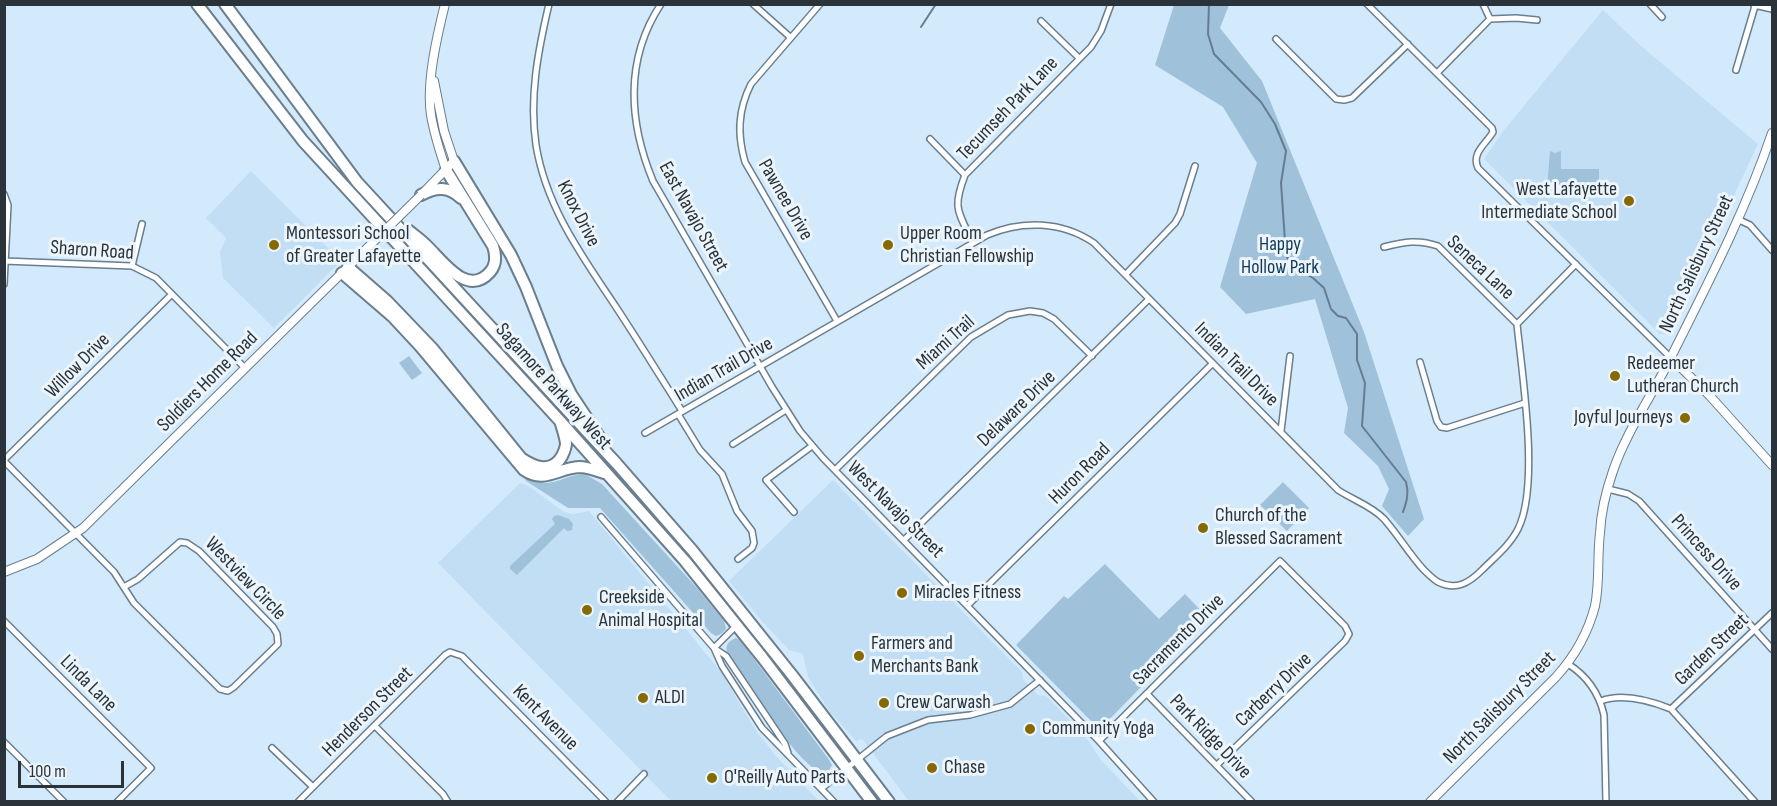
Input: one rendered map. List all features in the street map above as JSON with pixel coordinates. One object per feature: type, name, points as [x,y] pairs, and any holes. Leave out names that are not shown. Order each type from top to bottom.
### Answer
[{"type":"highway","name":"Sagamore Parkway West","points":[[197,4],[303,141],[561,421],[677,552],[738,625],[872,801]]},
{"type":"highway","name":"Sagamore Parkway West","points":[[225,4],[357,182],[617,464],[692,550],[889,801]]},
{"type":"highway","points":[[454,161],[511,255],[526,287],[556,366],[571,394],[617,464]]},
{"type":"highway","points":[[386,214],[426,245],[458,277],[473,281],[482,279],[493,269],[495,254],[493,246],[446,170]]},
{"type":"highway","points":[[421,195],[431,190],[449,190],[466,202]]},
{"type":"highway","points":[[345,270],[413,327],[521,458],[531,465],[541,468],[550,467],[560,460],[566,445],[561,421]]},
{"type":"highway","points":[[345,270],[420,346],[524,470],[538,476],[548,476],[576,467],[607,474]]},
{"type":"street","points":[[445,4],[436,43],[429,94],[435,137],[446,170]]},
{"type":"street","name":"Knox Drive","points":[[549,4],[539,48],[533,111],[536,145],[543,176],[564,227],[680,412],[700,450],[722,474],[737,511],[752,531],[754,543],[748,552],[738,559]]},
{"type":"street","name":"East Navajo Street","points":[[661,4],[650,26],[637,63],[634,105],[638,140],[653,181],[760,366]]},
{"type":"street","points":[[753,4],[790,37]]},
{"type":"street","name":"Pawnee Drive","points":[[820,4],[751,84],[743,98],[740,114],[741,147],[745,162],[837,321]]},
{"type":"street","name":"Tecumseh Park Lane","points":[[973,243],[957,208],[956,199],[965,175],[1091,47],[1101,31],[1111,4]]},
{"type":"street","points":[[1367,4],[1492,128],[1491,136],[1476,155],[1478,168],[1710,396],[1772,464]]},
{"type":"street","points":[[1483,4],[1490,19]]},
{"type":"street","points":[[1650,4],[1662,17]]},
{"type":"street","points":[[1736,70],[1754,5],[1773,9]]},
{"type":"street","points":[[1437,73],[1490,19],[1537,20]]},
{"type":"street","points":[[1041,21],[1079,58]]},
{"type":"street","points":[[1276,39],[1336,99],[1344,100],[1352,98],[1408,44]]},
{"type":"street","points":[[433,73],[444,131],[454,161]]},
{"type":"street","name":"North Salisbury Street","points":[[1430,801],[1568,664],[1579,647],[1595,604],[1599,534],[1608,489],[1620,454],[1737,219],[1773,133]]},
{"type":"street","points":[[930,139],[965,175]]},
{"type":"street","name":"Soldiers Home Road","points":[[4,572],[37,559],[76,533],[454,161]]},
{"type":"street","points":[[1126,274],[1175,223],[1195,166]]},
{"type":"street","points":[[4,194],[8,205],[4,284]]},
{"type":"street","points":[[1737,219],[1750,225],[1773,250]]},
{"type":"street","points":[[132,266],[142,224]]},
{"type":"street","name":"Indian Trail Drive","points":[[645,434],[973,243],[1006,227],[1059,226],[1094,243],[1338,490],[1384,518],[1410,555],[1436,581],[1450,586],[1463,586],[1474,579],[1511,540],[1519,527],[1526,505],[1529,475],[1517,324]]},
{"type":"street","name":"Seneca Lane","points":[[1384,247],[1409,240],[1438,246],[1517,324]]},
{"type":"street","name":"Sharon Road","points":[[5,261],[132,266],[156,278],[245,368]]},
{"type":"street","points":[[1517,324],[1576,264]]},
{"type":"street","name":"Willow Drive","points":[[4,461],[172,294]]},
{"type":"street","name":"Delaware Drive","points":[[904,540],[1149,299]]},
{"type":"street","name":"Miami Trail","points":[[835,470],[970,337],[1008,315],[1030,311],[1043,313],[1054,319],[1092,356]]},
{"type":"street","points":[[1281,431],[1290,356]]},
{"type":"street","points":[[1420,362],[1437,421],[1441,427],[1447,428],[1525,403]]},
{"type":"street","name":"Huron Road","points":[[968,605],[1212,364]]},
{"type":"street","name":"West Navajo Street","points":[[760,366],[786,410],[813,446],[1041,680],[1154,801]]},
{"type":"street","points":[[733,444],[786,410]]},
{"type":"street","points":[[794,512],[766,480],[813,446]]},
{"type":"street","name":"Westview Circle","points":[[4,461],[114,572],[134,603],[214,685],[224,691],[234,687],[278,644],[277,634],[273,627],[199,551],[187,543],[180,542],[146,573],[124,587]]},
{"type":"street","name":"Princess Drive","points":[[1608,489],[1628,494],[1639,501],[1773,649]]},
{"type":"street","points":[[601,517],[714,648],[726,656],[734,666],[785,744],[788,753]]},
{"type":"street","name":"Sacramento Drive","points":[[1099,741],[1280,561],[1345,626],[1349,634]]},
{"type":"street","name":"Garden Street","points":[[1671,710],[1773,613]]},
{"type":"street","name":"Linda Lane","points":[[4,621],[151,768],[117,801]]},
{"type":"street","points":[[714,648],[738,625]]},
{"type":"street","name":"Carberry Drive","points":[[1217,765],[1345,641],[1349,634]]},
{"type":"street","points":[[714,648],[722,666],[762,728],[834,801]]},
{"type":"street","name":"Henderson Street","points":[[298,801],[445,655],[450,652],[462,656]]},
{"type":"street","name":"Kent Avenue","points":[[462,656],[606,801]]},
{"type":"street","points":[[1568,664],[1584,677],[1601,701],[1604,715],[1606,801]]},
{"type":"street","points":[[822,788],[887,736],[928,720],[970,715],[1010,704],[1041,680]]},
{"type":"street","name":"Park Ridge Drive","points":[[1147,694],[1252,801]]},
{"type":"street","points":[[1601,701],[1627,699],[1659,704],[1671,710],[1755,801]]},
{"type":"street","points":[[375,726],[448,801]]},
{"type":"street","points":[[4,742],[64,801]]},
{"type":"street","points":[[272,748],[313,787]]},
{"type":"street","points":[[617,801],[644,774]]},
{"type":"shaded area","name":"West Lafayette Intermediate School","points":[[1603,10],[1641,46],[1758,144],[1670,332],[1665,334],[1660,334],[1484,159],[1504,130]]},
{"type":"shaded area","name":"Montessori School of Greater Lafayette","points":[[251,171],[341,261],[274,328],[223,278],[220,252],[226,238],[206,218]]},
{"type":"shaded area","points":[[833,480],[1022,672],[1023,679],[1038,695],[1046,696],[1083,733],[1101,760],[1140,801],[909,801],[862,739],[856,741],[830,712],[808,677],[803,654],[789,650],[729,581]]},
{"type":"shaded area","points":[[520,483],[530,487],[564,512],[573,514],[589,511],[721,672],[757,732],[776,756],[819,801],[671,801],[438,563]]},
{"type":"green space","name":"Happy Hollow Park","points":[[1174,5],[1229,5],[1220,28],[1262,81],[1364,332],[1424,519],[1408,536],[1382,506],[1389,489],[1378,466],[1344,433],[1348,408],[1315,299],[1246,314],[1220,287],[1257,163],[1223,107],[1155,65]]},
{"type":"green space","points":[[1550,151],[1555,153],[1561,151],[1561,169],[1599,169],[1599,187],[1547,187]]},
{"type":"green space","points":[[409,356],[422,373],[412,380],[399,363]]},
{"type":"green space","points":[[585,474],[602,484],[698,589],[724,621],[726,629],[721,634],[716,636],[711,633],[600,508],[568,508],[526,481],[525,478],[550,483]]},
{"type":"green space","points":[[1283,482],[1309,508],[1287,531],[1260,505]]},
{"type":"green space","points":[[558,515],[569,519],[573,524],[572,530],[567,531],[564,528],[517,575],[510,569],[510,566],[555,524],[552,519]]},
{"type":"green space","points":[[1105,564],[1159,619],[1185,594],[1208,618],[1102,727],[1098,728],[1016,645],[1064,596],[1068,599]]},
{"type":"green space","points":[[736,638],[740,640],[830,761],[832,765],[828,772],[819,773],[804,760],[773,721],[728,654],[727,644]]},
{"type":"waterway","points":[[921,27],[936,4]]},
{"type":"waterway","points":[[1209,4],[1208,34],[1214,54],[1261,102],[1275,124],[1286,151],[1281,183],[1286,256],[1297,269],[1313,278],[1324,288],[1331,309],[1338,316],[1346,318],[1357,334],[1357,360],[1365,383],[1362,426],[1406,482],[1407,497],[1403,512]]},
{"type":"place","name":"West Lafayette Intermediate School","points":[[1629,201]]},
{"type":"place","name":"Montessori School of Greater Lafayette","points":[[274,245]]},
{"type":"place","name":"Upper Room Christian Fellowship","points":[[888,245]]},
{"type":"place","name":"Redeemer Lutheran Church","points":[[1615,376]]},
{"type":"place","name":"Joyful Journeys","points":[[1685,418]]},
{"type":"place","name":"Church of the Blessed Sacrament","points":[[1203,528]]},
{"type":"place","name":"Miracles Fitness","points":[[902,593]]},
{"type":"place","name":"Creekside Animal Hospital","points":[[587,610]]},
{"type":"place","name":"Farmers and Merchants Bank","points":[[859,656]]},
{"type":"place","name":"ALDI","points":[[643,698]]},
{"type":"place","name":"Crew Carwash","points":[[884,703]]},
{"type":"place","name":"Community Yoga","points":[[1030,729]]},
{"type":"place","name":"Chase","points":[[932,768]]},
{"type":"place","name":"O'Reilly Auto Parts","points":[[712,778]]}]
